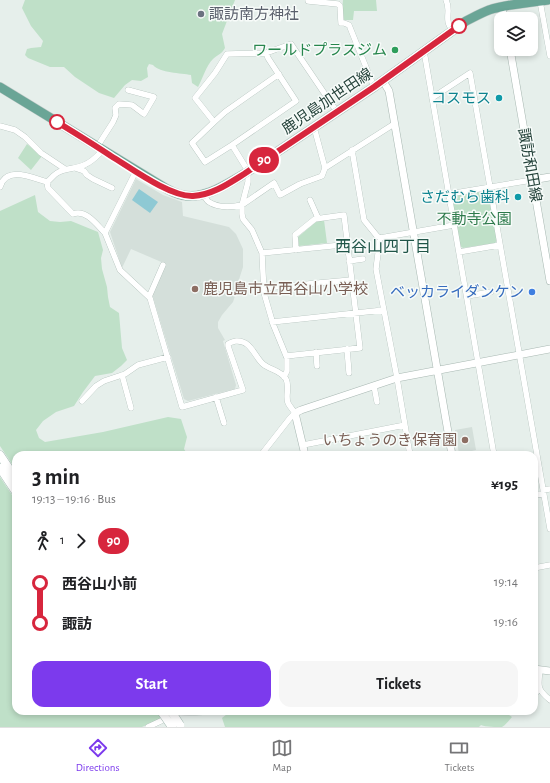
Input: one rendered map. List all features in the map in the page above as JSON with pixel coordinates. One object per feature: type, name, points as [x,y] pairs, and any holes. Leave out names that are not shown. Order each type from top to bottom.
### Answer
[{"type":"main road","name":"鹿児島加世田線","points":[[0,87],[166,189],[182,195],[192,196],[223,187],[383,81],[466,21],[489,10],[523,2],[544,1]]},
{"type":"main road","points":[[0,455],[12,473]]},
{"type":"main road","points":[[0,468],[12,486]]},
{"type":"main road","points":[[164,715],[172,727]]},
{"type":"main road","points":[[174,715],[181,726]]},
{"type":"street","points":[[308,0],[338,4],[340,6],[341,23],[349,26],[374,87]]},
{"type":"street","points":[[446,0],[449,10],[448,21],[452,31]]},
{"type":"street","points":[[544,1],[550,56]]},
{"type":"street","points":[[502,7],[503,12]]},
{"type":"street","points":[[214,122],[195,98],[215,73],[227,54],[266,53],[291,44],[337,112]]},
{"type":"street","points":[[424,51],[493,451]]},
{"type":"street","points":[[266,53],[296,101],[205,162],[192,143],[225,112],[279,74]]},
{"type":"street","name":"諏訪和田線","points":[[511,56],[550,281]]},
{"type":"street","points":[[432,98],[470,73],[520,355],[535,451]]},
{"type":"street","points":[[383,81],[389,91],[451,451]]},
{"type":"street","points":[[47,182],[57,172],[75,168],[92,161],[113,122],[116,115],[115,108],[119,104],[132,105],[144,114],[154,97],[128,90]]},
{"type":"street","points":[[325,168],[394,124]]},
{"type":"street","points":[[0,126],[15,130],[25,137],[40,153],[65,169]]},
{"type":"street","points":[[203,194],[209,202],[221,207],[230,207],[242,205],[274,183],[280,195],[300,184],[322,176],[325,168],[314,127]]},
{"type":"street","points":[[232,145],[248,171],[248,182],[242,205],[243,219],[252,230],[262,254],[264,293],[272,322],[287,358],[288,366],[284,377]]},
{"type":"street","points":[[352,150],[364,220],[380,238]]},
{"type":"street","points":[[75,168],[84,170],[93,179],[112,188]]},
{"type":"street","points":[[105,233],[136,171]]},
{"type":"street","points":[[0,187],[1,183],[6,177],[14,174],[28,176],[47,182]]},
{"type":"street","points":[[448,194],[550,177]]},
{"type":"street","points":[[47,182],[48,188],[73,214],[76,212],[82,213],[105,233],[120,270],[150,298],[182,407],[243,390],[228,346],[231,342],[243,342],[252,349],[262,363],[278,371],[287,382],[288,403],[295,413],[304,451]]},
{"type":"street","points":[[310,200],[318,218]]},
{"type":"street","points":[[286,356],[360,348],[344,215],[315,219],[295,235],[296,250]]},
{"type":"street","points":[[380,238],[454,225]]},
{"type":"street","points":[[380,238],[376,270],[409,451]]},
{"type":"street","points":[[262,254],[362,243]]},
{"type":"street","points":[[459,252],[500,245]]},
{"type":"street","points":[[349,261],[364,259]]},
{"type":"street","points":[[148,297],[163,264]]},
{"type":"street","points":[[264,288],[351,280]]},
{"type":"street","points":[[467,296],[491,292]]},
{"type":"street","points":[[272,322],[384,310]]},
{"type":"street","points":[[347,349],[349,373]]},
{"type":"street","points":[[264,451],[290,418],[302,409],[397,378],[550,349]]},
{"type":"street","points":[[316,352],[317,366]]},
{"type":"street","points":[[82,401],[96,386],[104,381],[125,374],[138,365],[168,357]]},
{"type":"street","points":[[122,375],[131,408]]},
{"type":"street","points":[[374,386],[377,402]]},
{"type":"street","points":[[216,398],[224,423]]},
{"type":"street","points":[[303,445],[405,426]]},
{"type":"street","points":[[538,467],[550,529]]},
{"type":"street","points":[[538,494],[550,489]]},
{"type":"street","points":[[538,567],[550,565]]},
{"type":"street","points":[[538,669],[550,671]]},
{"type":"street","points":[[538,678],[539,688],[550,700]]},
{"type":"street","points":[[148,727],[174,715]]},
{"type":"shaded area","name":"鹿児島市立西谷山小学校","points":[[136,179],[163,195],[182,202],[183,216],[229,227],[236,234],[243,249],[243,267],[233,302],[218,322],[218,328],[225,340],[223,341],[236,385],[235,389],[188,401],[184,399],[152,294],[166,264],[131,249],[122,268],[110,232]]},
{"type":"shaded area","name":"いちょうのき保育園","points":[[472,427],[476,450],[458,451],[455,430]]},
{"type":"green space","points":[[25,0],[235,0],[222,34],[225,48],[215,57],[206,69],[198,87],[192,83],[191,75],[160,70],[149,64],[147,68],[148,77],[141,81],[132,80],[125,85],[114,98],[99,93],[75,77],[64,67],[50,67],[28,58],[25,55],[27,49],[41,47],[43,41],[31,26],[22,8]]},
{"type":"green space","points":[[343,0],[376,0],[377,11],[354,11],[353,20],[341,20]]},
{"type":"green space","points":[[27,144],[42,156],[31,170],[18,158]]},
{"type":"green space","name":"不動寺公園","points":[[486,191],[488,193],[497,240],[495,243],[463,248],[460,246],[452,199],[454,196]]},
{"type":"green space","points":[[35,195],[38,212],[50,221],[71,221],[98,232],[103,250],[101,258],[102,269],[110,307],[119,313],[122,348],[127,360],[112,373],[95,376],[74,406],[56,412],[43,421],[36,430],[39,438],[45,442],[103,432],[168,417],[181,419],[187,437],[184,449],[185,451],[12,451],[12,464],[0,446],[0,211]]},
{"type":"green space","points":[[324,220],[327,243],[299,246],[298,237],[317,221]]},
{"type":"green space","points":[[0,477],[12,495],[12,715],[160,715],[162,718],[142,727],[0,727]]},
{"type":"green space","points":[[226,715],[509,715],[512,717],[502,727],[488,727],[481,725],[479,727],[225,727],[222,718]]},
{"type":"water","points":[[139,189],[158,202],[150,213],[132,200]]},
{"type":"bus line","name":"90","points":[[57,122],[166,189],[182,195],[192,196],[203,194],[223,187],[244,174],[374,87],[459,26]]},
{"type":"place","name":"諏訪南方神社","points":[[201,14]]},
{"type":"place","name":"ワールドプラスジム","points":[[395,50]]},
{"type":"place","name":"コスモス","points":[[499,98]]},
{"type":"place","name":"さだむら歯科","points":[[518,197]]},
{"type":"place","name":"鹿児島市立西谷山小学校","points":[[195,289]]},
{"type":"place","name":"ベッカライダンケン","points":[[532,292]]},
{"type":"place","name":"いちょうのき保育園","points":[[465,440]]},
{"type":"district","name":"西谷山四丁目","points":[[383,246]]}]
